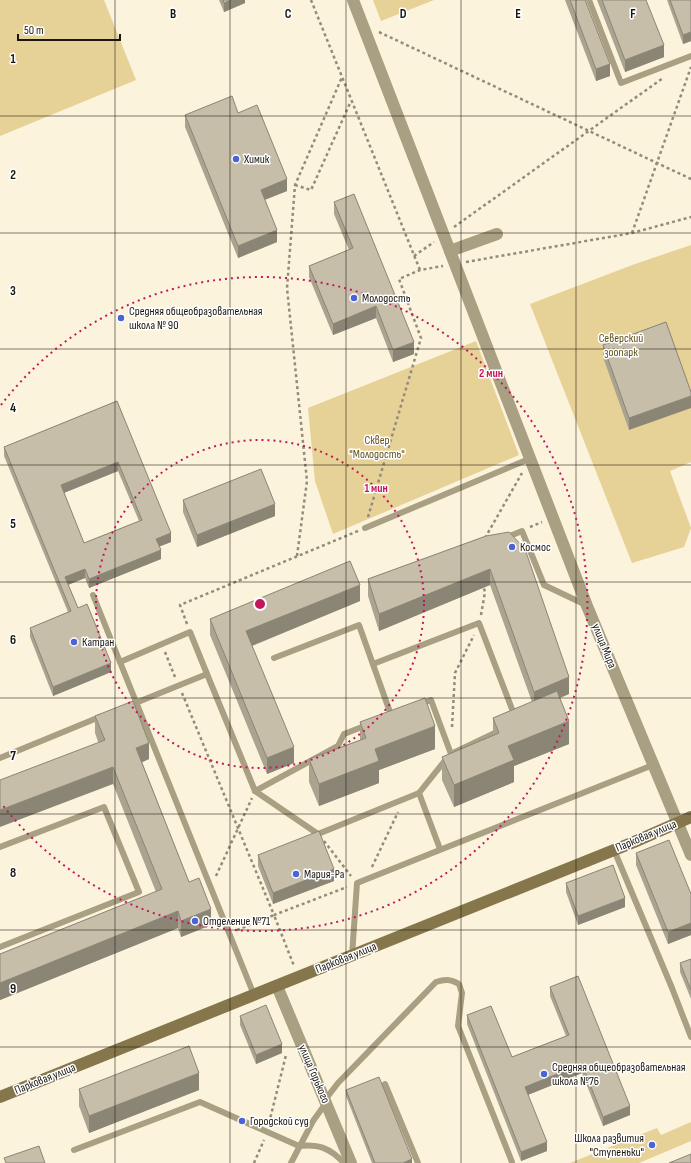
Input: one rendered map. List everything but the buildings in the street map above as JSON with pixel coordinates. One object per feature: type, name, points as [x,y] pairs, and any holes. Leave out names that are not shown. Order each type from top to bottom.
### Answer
[{"type":"street","name":"улица Мира","points":[[353,0],[520,436],[587,606],[691,854]]},
{"type":"street","points":[[450,251],[497,234]]},
{"type":"street","name":"Парковая улица","points":[[0,1097],[614,850],[691,817]]},
{"type":"street","name":"улица Горького","points":[[277,986],[351,1163]]},
{"type":"lane","points":[[589,0],[621,82],[691,56]]},
{"type":"lane","points":[[365,528],[529,459]]},
{"type":"lane","points":[[501,539],[522,531],[544,585],[587,606]]},
{"type":"lane","points":[[93,595],[254,995]]},
{"type":"lane","points":[[373,664],[479,623],[517,722]]},
{"type":"lane","points":[[274,658],[359,625],[391,715]]},
{"type":"lane","points":[[120,662],[190,632],[255,790],[318,834],[419,793],[451,754],[504,729]]},
{"type":"lane","points":[[129,706],[207,674]]},
{"type":"lane","points":[[411,707],[430,700],[451,754]]},
{"type":"lane","points":[[385,718],[398,712]]},
{"type":"lane","points":[[0,758],[108,714]]},
{"type":"lane","points":[[255,790],[338,746],[344,734],[371,723]]},
{"type":"lane","points":[[352,956],[357,883],[653,765]]},
{"type":"lane","points":[[419,793],[440,849]]},
{"type":"lane","points":[[0,847],[104,807],[139,892],[0,947]]},
{"type":"lane","points":[[614,850],[691,1037]]},
{"type":"lane","points":[[291,1163],[325,1101],[338,1083],[436,982],[444,979],[453,980],[459,984],[462,993],[458,1026],[512,1162]]},
{"type":"lane","points":[[385,1084],[418,1163]]},
{"type":"lane","points":[[74,1150],[200,1102],[299,1146],[311,1145],[322,1147],[333,1152],[344,1163]]},
{"type":"path","points":[[311,0],[420,270]]},
{"type":"path","points":[[362,24],[691,179]]},
{"type":"path","points":[[632,233],[691,67]]},
{"type":"path","points":[[414,256],[665,76]]},
{"type":"path","points":[[297,556],[307,481],[287,288],[295,186],[342,77]]},
{"type":"path","points":[[295,186],[311,190],[352,100]]},
{"type":"path","points":[[190,632],[180,605],[365,528],[421,338],[399,279],[420,270],[632,233],[691,217]]},
{"type":"path","points":[[484,541],[529,459]]},
{"type":"path","points":[[522,531],[553,518]]},
{"type":"path","points":[[452,732],[455,673],[479,623],[485,592],[481,579]]},
{"type":"path","points":[[161,644],[274,915],[294,967]]},
{"type":"path","points":[[211,887],[255,790]]},
{"type":"path","points":[[366,879],[398,812],[403,807]]},
{"type":"path","points":[[229,933],[357,883],[318,834]]},
{"type":"path","points":[[254,1163],[267,1132],[286,1055]]},
{"type":"green space","points":[[0,0],[104,0],[136,80],[0,136]]},
{"type":"green space","points":[[373,0],[434,0],[381,21]]},
{"type":"green space","name":"Северский зоопарк","points":[[691,245],[691,462],[670,471],[691,528],[684,547],[632,563],[530,304],[635,264]]},
{"type":"green space","name":"Сквер \"Молодость\"","points":[[476,341],[519,455],[333,534],[315,481],[308,408]]},
{"type":"green space","name":"Школа развития \"Ступеньки\"","points":[[691,1122],[691,1141],[639,1163],[570,1163],[657,1128],[661,1135]]},
{"type":"place","name":"Химик","points":[[236,159]]},
{"type":"place","name":"Молодость","points":[[354,298]]},
{"type":"place","name":"Средняя общеобразовательная школа № 90","points":[[121,318]]},
{"type":"place","name":"Космос","points":[[512,547]]},
{"type":"place","name":"Катран","points":[[74,642]]},
{"type":"place","name":"Мария-Ра","points":[[296,874]]},
{"type":"place","name":"Отделение №71","points":[[195,921]]},
{"type":"place","name":"Средняя общеобразовательная школа №76","points":[[544,1074]]},
{"type":"place","name":"Городской суд","points":[[242,1121]]},
{"type":"place","name":"Школа развития \"Ступеньки\"","points":[[652,1145]]}]
